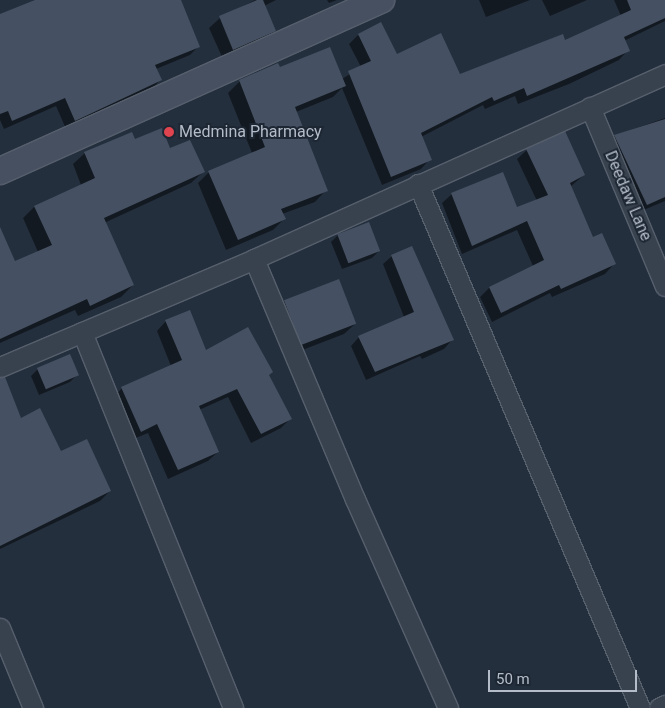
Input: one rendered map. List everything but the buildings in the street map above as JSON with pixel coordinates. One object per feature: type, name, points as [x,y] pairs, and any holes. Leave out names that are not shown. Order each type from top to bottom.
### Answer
[{"type":"street","points":[[0,171],[381,0]]},
{"type":"street","points":[[0,367],[254,259],[665,74]]},
{"type":"street","name":"Deedaw Lane","points":[[590,107],[665,286]]},
{"type":"street","points":[[418,184],[640,708]]},
{"type":"street","points":[[254,259],[355,499],[448,708]]},
{"type":"street","points":[[82,332],[232,708]]},
{"type":"street","points":[[0,628],[33,708]]},
{"type":"street","points":[[659,708],[665,706]]},
{"type":"place","name":"Medmina Pharmacy","points":[[169,132]]}]
